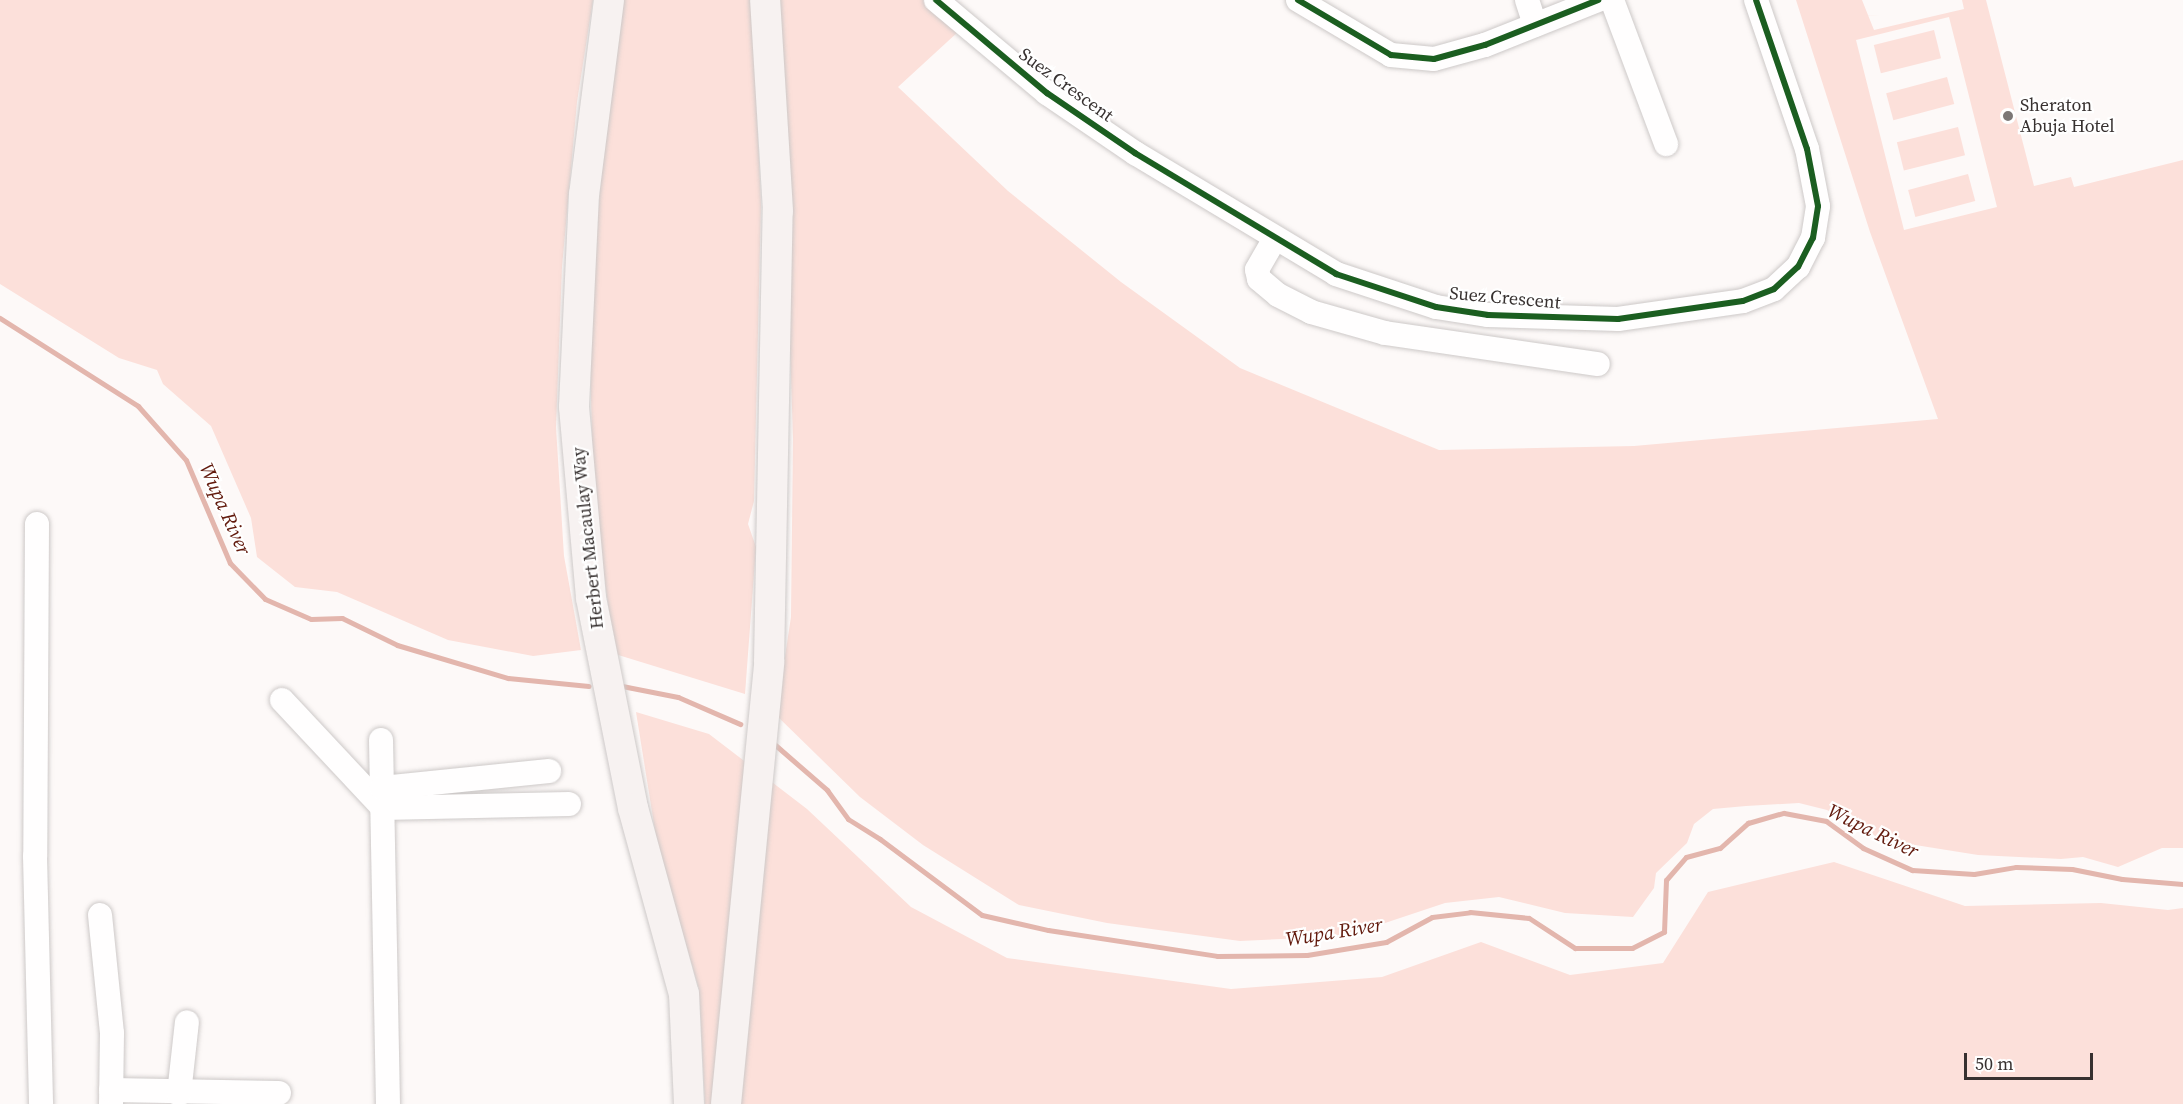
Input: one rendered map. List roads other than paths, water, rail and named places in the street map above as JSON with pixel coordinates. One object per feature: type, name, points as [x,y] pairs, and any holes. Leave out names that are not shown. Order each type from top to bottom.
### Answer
[{"type":"main road","name":"Herbert Macaulay Way","points":[[609,0],[592,110],[577,287],[574,407],[591,598],[633,808],[684,994],[689,1104]]},
{"type":"main road","points":[[726,1104],[750,832],[769,662],[777,211],[765,0]]},
{"type":"street","points":[[1298,0],[1352,35],[1402,56],[1434,59],[1535,25],[1598,0]]},
{"type":"street","points":[[1527,0],[1535,25]]},
{"type":"street","points":[[1612,0],[1666,144]]},
{"type":"street","name":"Suez Crescent","points":[[950,5],[1047,93],[1274,240],[1336,274],[1384,292],[1436,307],[1488,315],[1637,317],[1743,301],[1774,289],[1798,267],[1813,238],[1818,206],[1807,149],[1756,0]]},
{"type":"street","points":[[1274,240],[1257,270],[1259,279],[1278,295],[1311,312],[1406,337],[1598,364]]},
{"type":"street","points":[[37,524],[35,856],[41,1104]]},
{"type":"street","points":[[282,700],[382,798],[569,804]]},
{"type":"street","points":[[381,740],[388,1104]]},
{"type":"street","points":[[382,798],[549,771]]},
{"type":"street","points":[[100,915],[112,1033],[111,1097],[279,1093]]},
{"type":"street","points":[[180,1094],[187,1022]]},
{"type":"waterway","name":"Wupa River","points":[[0,318],[138,406],[186,460],[230,563],[265,599],[311,619],[342,618],[397,645],[508,678],[589,686]]},
{"type":"waterway","name":"Wupa River","points":[[622,686],[678,697],[740,724]]},
{"type":"waterway","name":"Wupa River","points":[[773,743],[827,790],[848,819],[880,839],[982,915],[1048,930],[1217,956],[1307,955],[1386,942],[1432,917],[1470,912],[1529,918],[1575,948],[1632,948],[1664,932],[1666,880],[1686,857],[1720,848],[1748,823],[1784,813],[1826,821],[1863,848],[1912,870],[1974,874],[2016,867],[2072,869],[2122,879],[2183,884]]},
{"type":"place","name":"Sheraton Abuja Hotel","points":[[2008,116]]}]
